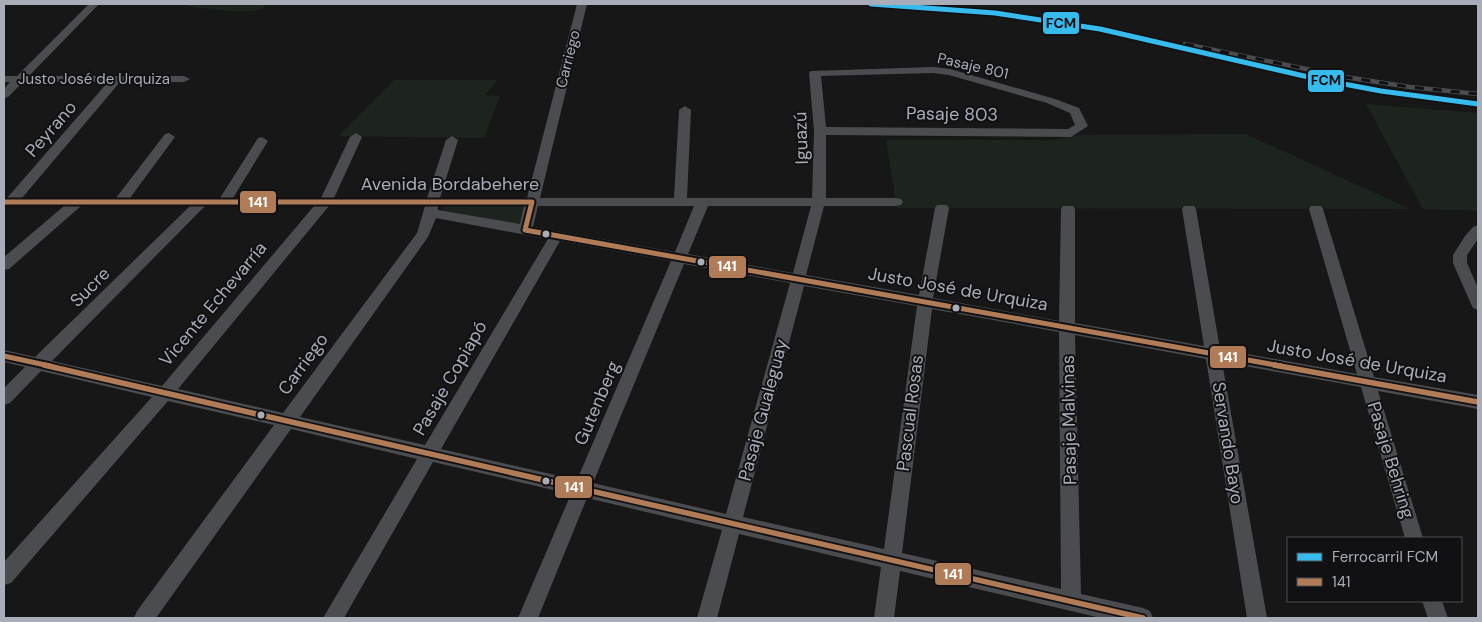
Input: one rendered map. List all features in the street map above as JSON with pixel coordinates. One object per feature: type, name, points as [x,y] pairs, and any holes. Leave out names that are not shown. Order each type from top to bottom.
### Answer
[{"type":"street","points":[[4,95],[94,4]]},
{"type":"street","name":"Carriego","points":[[525,230],[582,4]]},
{"type":"street","name":"Pasaje 801","points":[[815,72],[933,70],[950,72],[1051,101],[1075,112],[1082,126]]},
{"type":"street","name":"Iguazú","points":[[815,72],[820,130],[819,202]]},
{"type":"street","name":"Justo José de Urquiza","points":[[4,79],[184,78]]},
{"type":"street","name":"Peyrano","points":[[7,202],[117,79]]},
{"type":"street","points":[[680,202],[685,110]]},
{"type":"street","name":"Pasaje 803","points":[[820,130],[1071,133],[1082,126]]},
{"type":"street","name":"Vicente Echevarría","points":[[4,576],[165,393],[325,202],[356,136]]},
{"type":"street","points":[[120,202],[169,137]]},
{"type":"street","name":"Carriego","points":[[144,618],[423,234],[452,140]]},
{"type":"street","points":[[224,202],[262,141]]},
{"type":"street","name":"Avenida Bordabehere","points":[[7,202],[325,202],[432,208],[532,202],[896,202]]},
{"type":"street","points":[[4,265],[78,202]]},
{"type":"street","name":"Sucre","points":[[4,398],[202,202]]},
{"type":"street","name":"Gutenberg","points":[[528,618],[703,202]]},
{"type":"street","name":"Pasaje Gualeguay","points":[[708,618],[819,202]]},
{"type":"street","name":"Justo José de Urquiza","points":[[432,208],[525,230],[1478,402]]},
{"type":"street","name":"Pascual Rosas","points":[[884,618],[925,302],[942,208]]},
{"type":"street","name":"Pasaje Malvinas","points":[[1068,209],[1067,328],[1072,602]]},
{"type":"street","name":"Servando Bayo","points":[[1189,209],[1257,618]]},
{"type":"street","name":"Pasaje Behring","points":[[1316,209],[1414,537]]},
{"type":"street","name":"Pasaje Copiapó","points":[[333,618],[557,235]]},
{"type":"street","points":[[1474,235],[1460,256],[1460,264],[1478,304]]},
{"type":"street","points":[[4,356],[1144,618]]},
{"type":"street","points":[[1432,602],[1438,618]]},
{"type":"shaded area","points":[[182,4],[268,4],[258,10],[231,11]]},
{"type":"shaded area","points":[[394,80],[497,80],[485,95],[500,96],[484,138],[338,136]]},
{"type":"shaded area","points":[[1366,104],[1478,113],[1478,211],[1423,209]]},
{"type":"shaded area","points":[[1246,134],[1410,209],[897,208],[886,140],[1054,140],[1080,135]]},
{"type":"shaded area","points":[[444,206],[522,206],[525,208],[521,223],[516,224],[444,211],[442,208]]},
{"type":"railway","points":[[1185,44],[1345,77],[1410,87],[1478,94]]},
{"type":"rail line","name":"FCM","points":[[871,4],[995,13],[1100,29],[1317,79],[1381,91],[1478,104]]},
{"type":"transit line","name":"141","points":[[4,202],[532,202],[525,230],[1478,402]]},
{"type":"transit line","name":"141","points":[[4,356],[1143,618]]}]
